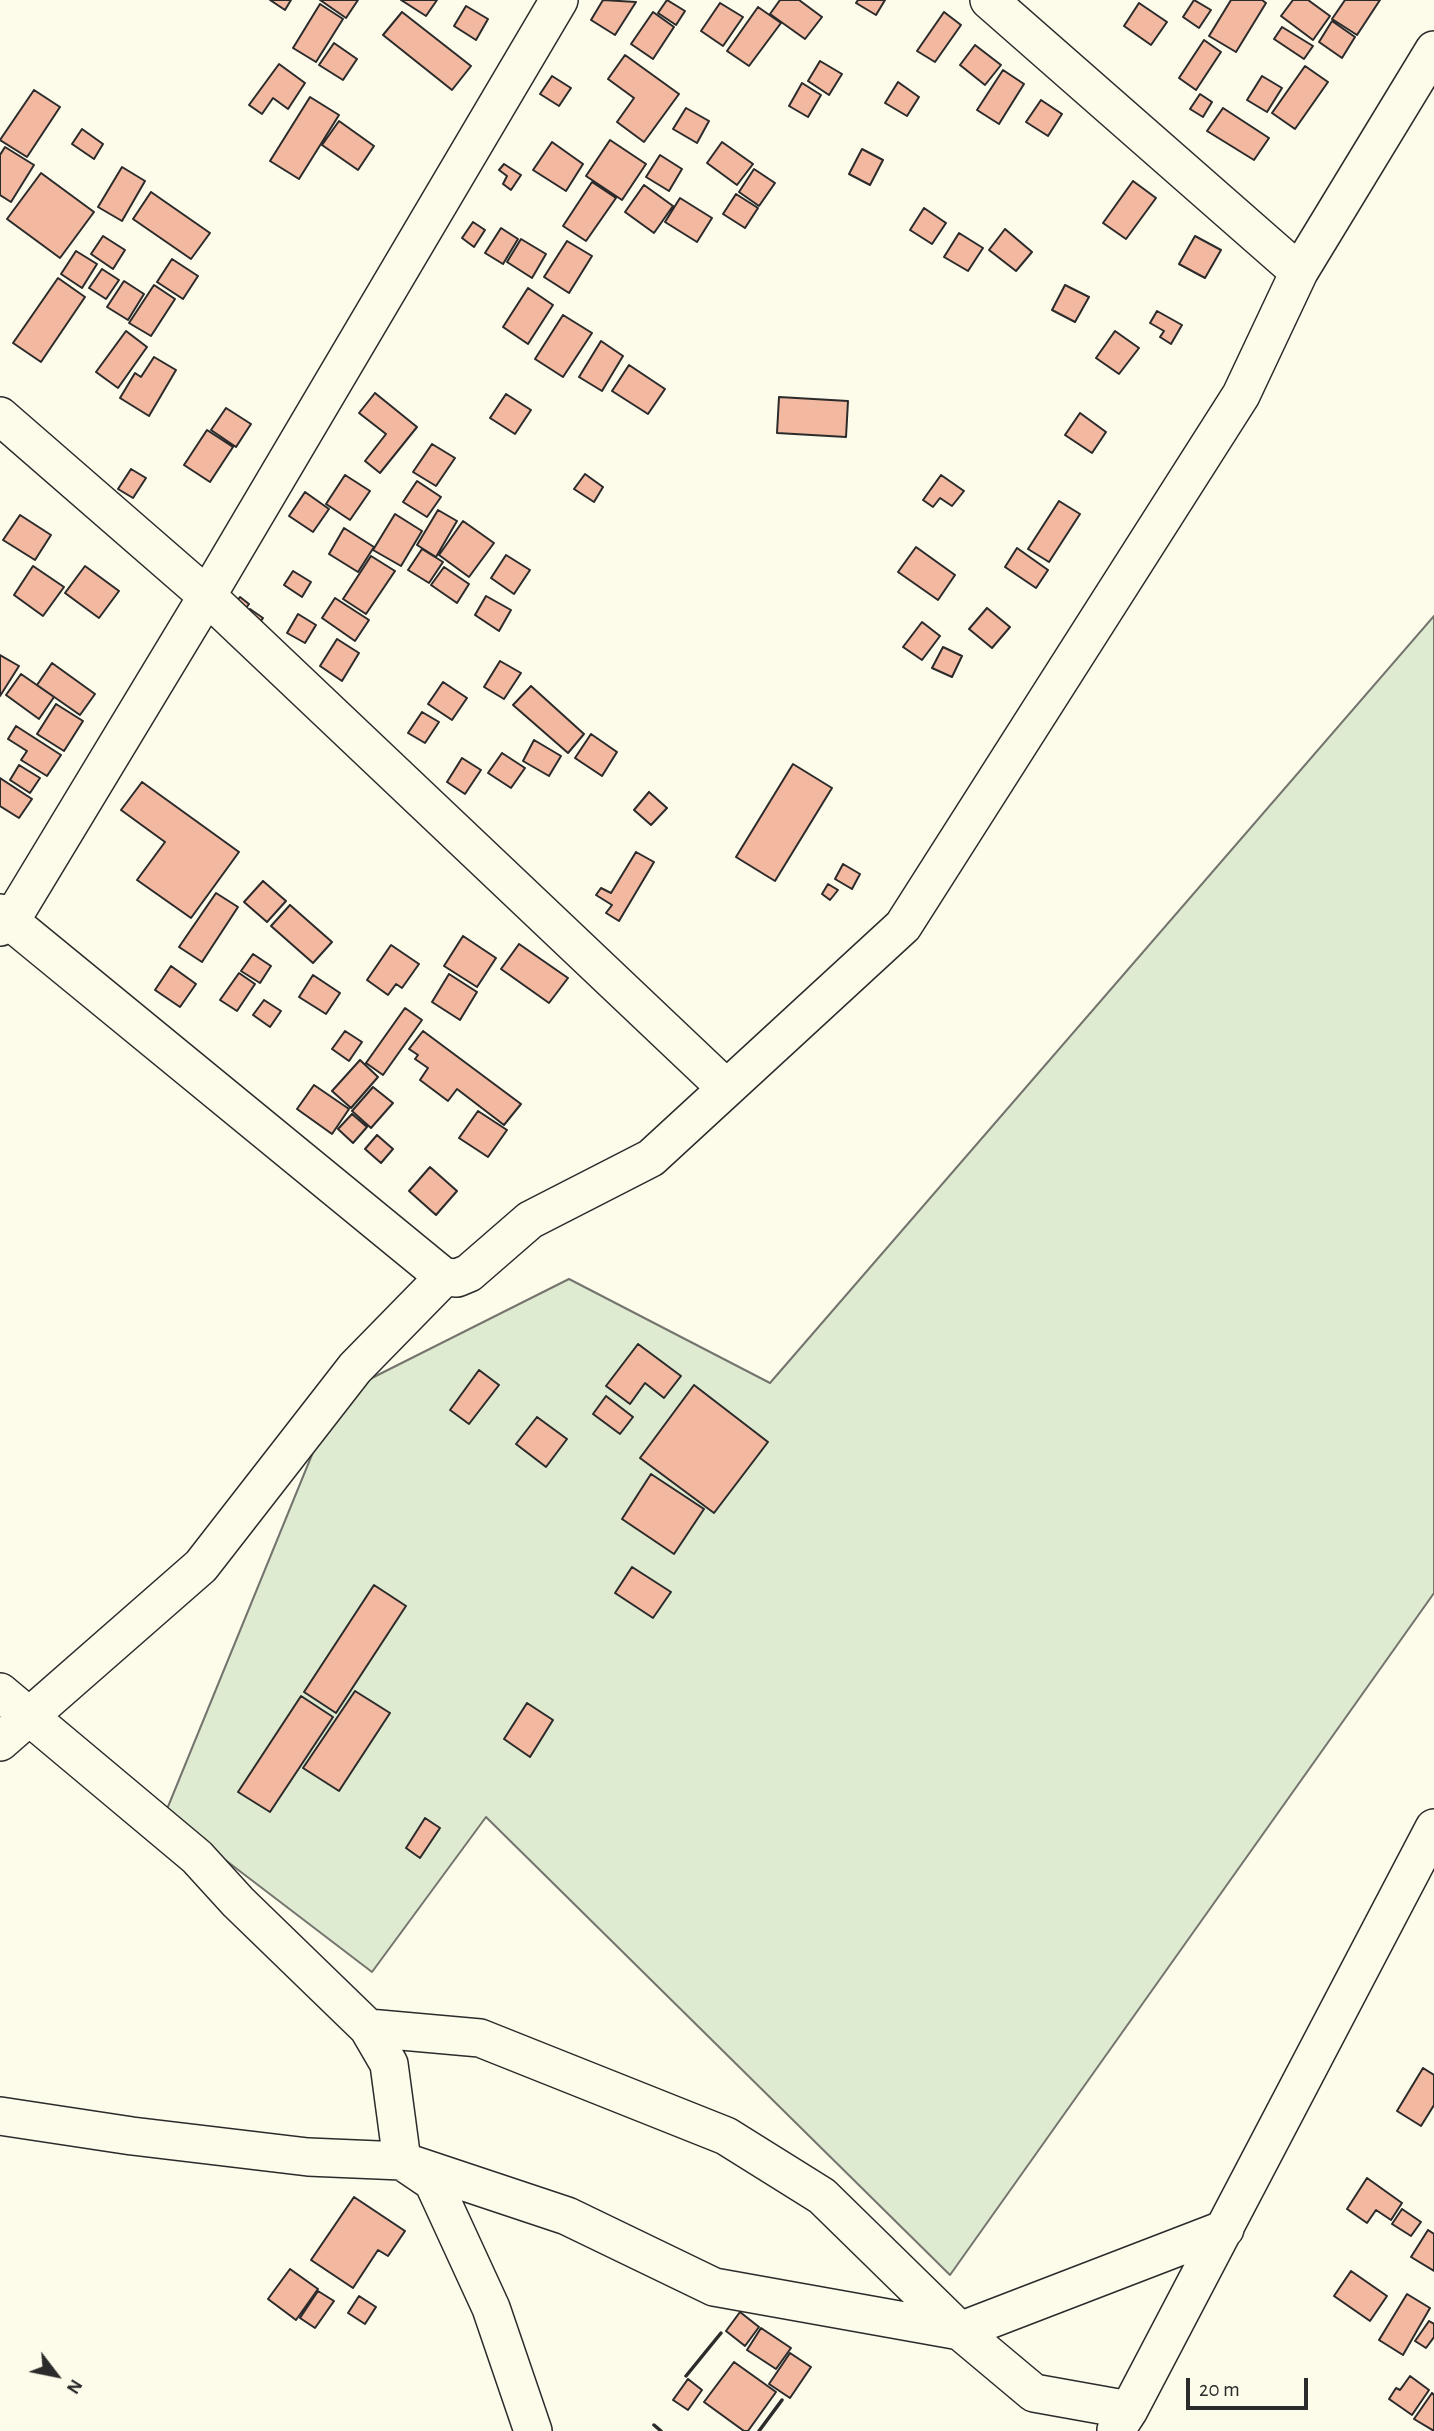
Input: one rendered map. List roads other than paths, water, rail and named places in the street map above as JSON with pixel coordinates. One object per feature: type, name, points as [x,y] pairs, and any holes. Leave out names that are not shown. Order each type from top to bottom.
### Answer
[{"type":"street","points":[[559,0],[207,596],[4,921],[444,1277],[457,1278],[469,1273],[530,1220],[651,1158],[903,926],[1241,395],[1299,272],[1434,50]]},
{"type":"street","points":[[989,0],[1299,272]]},
{"type":"street","points":[[0,416],[207,596],[726,1088]]},
{"type":"street","points":[[0,1742],[201,1566],[355,1368],[444,1277]]},
{"type":"street","points":[[0,1692],[197,1857],[238,1902],[368,2028],[389,2064],[402,2161],[433,2182],[491,2308],[533,2431]]},
{"type":"street","points":[[368,2028],[480,2038],[726,2136],[822,2196],[960,2331],[1034,2393],[1122,2421],[1434,1828]]},
{"type":"street","points":[[0,2116],[132,2137],[308,2157],[402,2161],[567,2216],[714,2287],[960,2331],[1224,2229]]}]
